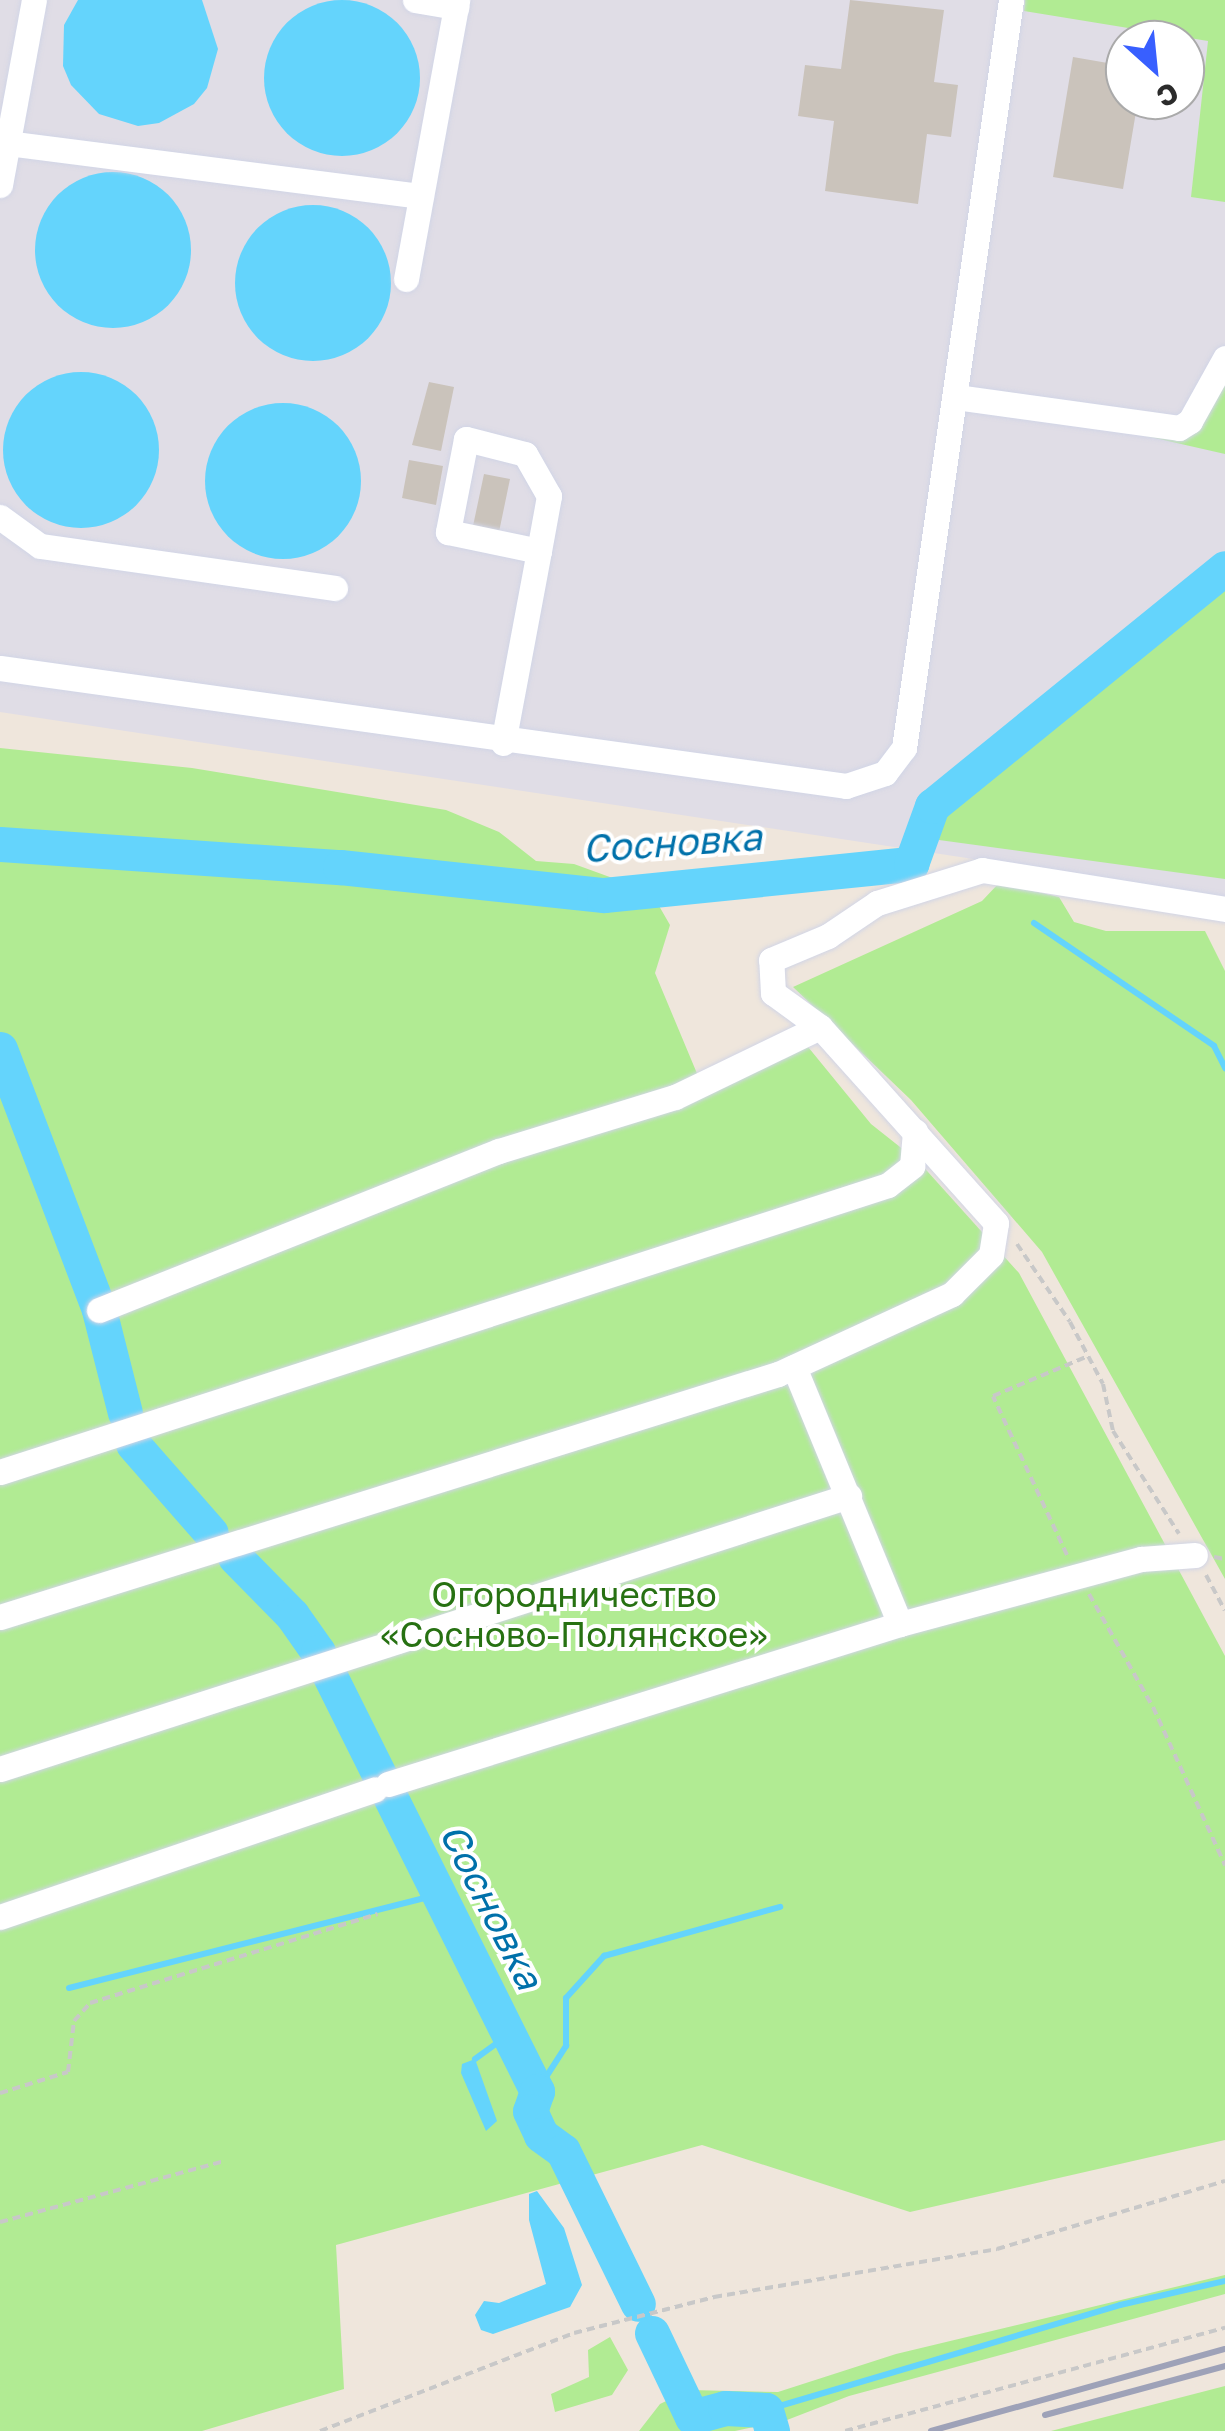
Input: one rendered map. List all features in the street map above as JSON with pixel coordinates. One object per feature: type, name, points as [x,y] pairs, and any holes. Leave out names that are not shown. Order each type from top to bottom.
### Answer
[{"type":"lane","points":[[0,185],[34,0]]},
{"type":"lane","points":[[406,279],[456,4],[415,0]]},
{"type":"lane","points":[[0,668],[503,742],[846,786],[885,773],[904,748],[1011,0]]},
{"type":"lane","points":[[6,143],[421,196]]},
{"type":"lane","points":[[956,398],[1179,428],[1190,422],[1225,358]]},
{"type":"lane","points":[[503,742],[539,551],[549,496],[524,454],[466,438],[448,532],[539,551]]},
{"type":"lane","points":[[0,518],[40,546],[336,588]]},
{"type":"lane","points":[[0,1618],[794,1367],[952,1294],[991,1255],[996,1223],[820,1027],[773,993],[771,960],[828,936],[877,903],[982,870],[1225,908]]},
{"type":"lane","points":[[99,1310],[499,1152],[675,1096],[820,1027]]},
{"type":"lane","points":[[0,1472],[888,1184],[912,1166],[914,1131]]},
{"type":"lane","points":[[794,1367],[900,1624]]},
{"type":"lane","points":[[0,1769],[849,1496]]},
{"type":"lane","points":[[0,1917],[382,1786],[900,1624],[1141,1559],[1195,1555]]},
{"type":"path","points":[[996,1223],[1033,1262],[1070,1322],[1103,1384],[1113,1432],[1195,1555],[1225,1610]]},
{"type":"path","points":[[0,2093],[68,2072],[74,2021],[90,2003],[378,1914]]},
{"type":"path","points":[[0,2222],[225,2161]]},
{"type":"path","points":[[320,2431],[574,2333],[714,2297],[997,2249],[1225,2181]]},
{"type":"path","points":[[845,2431],[1225,2328]]},
{"type":"shaded area","points":[[0,0],[1225,0],[1225,897],[0,712]]},
{"type":"green space","points":[[1025,0],[1225,0],[1225,202],[1191,197],[1199,120],[1205,120],[1205,20],[1105,20],[1105,24],[1024,11]]},
{"type":"green space","points":[[1225,370],[1225,454],[1124,431],[1162,435]]},
{"type":"green space","points":[[1225,583],[1225,879],[917,837]]},
{"type":"green space","name":"Огородничество «Сосново-Полянское»","points":[[0,748],[192,768],[446,810],[499,832],[536,861],[574,864],[651,892],[670,925],[655,973],[701,1083],[804,1042],[871,1124],[919,1162],[1019,1273],[1225,1656],[1225,2140],[910,2212],[702,2145],[336,2245],[344,2389],[202,2431],[0,2431]]},
{"type":"green space","points":[[999,883],[1059,897],[1074,922],[1106,931],[1205,931],[1225,971],[1225,1579],[1042,1252],[911,1100],[793,987],[982,901]]},
{"type":"green space","points":[[1225,2275],[1225,2294],[849,2396],[787,2420],[735,2431],[639,2431],[660,2404],[689,2390],[778,2392],[896,2354]]},
{"type":"green space","points":[[610,2337],[628,2370],[612,2395],[555,2412],[551,2394],[589,2377],[588,2350]]},
{"type":"green space","points":[[1225,2386],[1225,2431],[1051,2431]]},
{"type":"water","points":[[78,0],[202,0],[218,49],[207,88],[194,104],[159,123],[138,126],[99,114],[71,85],[63,66],[64,25]]},
{"type":"water","points":[[342,0],[372,6],[397,23],[414,48],[420,78],[414,108],[397,133],[372,150],[342,156],[312,150],[287,133],[270,108],[264,78],[270,48],[287,23],[312,6]]},
{"type":"water","points":[[113,172],[143,178],[168,195],[185,220],[191,250],[185,280],[168,305],[143,322],[113,328],[83,322],[58,305],[41,280],[35,250],[41,220],[58,195],[83,178]]},
{"type":"water","points":[[313,205],[343,211],[368,228],[385,253],[391,283],[385,313],[368,338],[343,355],[313,361],[283,355],[258,338],[241,313],[235,283],[241,253],[258,228],[283,211]]},
{"type":"water","points":[[81,372],[111,378],[136,395],[153,420],[159,450],[153,480],[136,505],[111,522],[81,528],[51,522],[26,505],[9,480],[3,450],[9,420],[26,395],[51,378]]},
{"type":"water","points":[[283,403],[313,409],[338,426],[355,451],[361,481],[355,511],[338,536],[313,553],[283,559],[253,553],[228,536],[211,511],[205,481],[211,451],[228,426],[253,409]]},
{"type":"water","points":[[475,2059],[497,2121],[486,2131],[461,2073],[462,2064]]},
{"type":"water","points":[[537,2191],[564,2228],[582,2285],[570,2307],[493,2334],[481,2330],[475,2315],[484,2301],[499,2303],[546,2284],[529,2220],[529,2194]]},
{"type":"building","points":[[850,0],[944,10],[934,82],[958,85],[951,137],[927,134],[918,204],[825,191],[834,121],[798,116],[805,65],[841,69]]},
{"type":"building","points":[[1073,57],[1105,63],[1105,120],[1135,120],[1123,189],[1053,177]]},
{"type":"building","points":[[429,382],[454,387],[441,451],[412,445]]},
{"type":"building","points":[[409,460],[443,466],[436,505],[402,498]]},
{"type":"building","points":[[484,474],[510,479],[499,532],[473,526]]},
{"type":"waterway","name":"Сосновка","points":[[0,844],[340,867],[604,895],[911,864],[932,806],[1225,568]]},
{"type":"waterway","points":[[1034,923],[1214,1046],[1225,1068]]},
{"type":"waterway","name":"Сосновка","points":[[0,1049],[99,1310],[125,1413]]},
{"type":"waterway","name":"Сосновка","points":[[133,1444],[211,1533]]},
{"type":"waterway","name":"Сосновка","points":[[235,1557],[292,1615],[318,1652],[537,2091],[530,2111],[541,2135],[563,2151],[638,2304]]},
{"type":"waterway","points":[[69,1988],[436,1895]]},
{"type":"waterway","points":[[537,2091],[566,2046],[566,1998],[604,1956],[780,1907]]},
{"type":"waterway","points":[[475,2059],[507,2036]]},
{"type":"waterway","points":[[766,2410],[1120,2305],[1225,2281]]},
{"type":"waterway","name":"Сосновка","points":[[652,2333],[692,2417],[725,2408],[766,2410],[772,2431]]},
{"type":"railway","points":[[931,2431],[1225,2349]]},
{"type":"railway","points":[[1045,2415],[1225,2366]]}]
